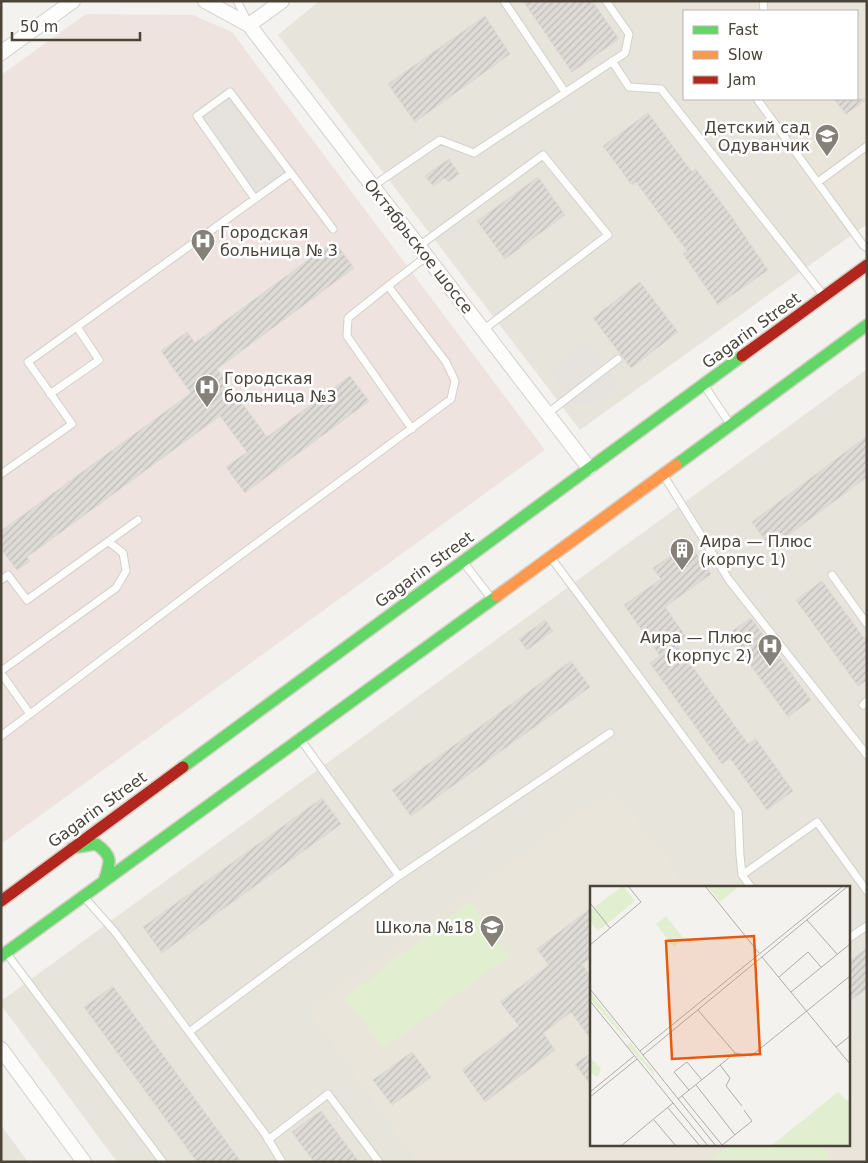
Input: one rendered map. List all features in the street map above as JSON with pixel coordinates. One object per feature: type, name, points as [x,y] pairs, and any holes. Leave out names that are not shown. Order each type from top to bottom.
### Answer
[{"type":"street","points":[[1,53],[72,1]]},
{"type":"street","name":"Октябрьское шоссе","points":[[205,1],[249,25],[589,468]]},
{"type":"street","points":[[249,25],[282,1]]},
{"type":"street","name":"Gagarin Street","points":[[1,901],[867,265]]},
{"type":"street","points":[[3,954],[867,325]]},
{"type":"street","points":[[72,848],[96,844],[106,851],[110,862],[104,881]]},
{"type":"street","points":[[1,1049],[79,1160]]},
{"type":"lane","points":[[237,1],[249,25]]},
{"type":"lane","points":[[504,1],[565,92]]},
{"type":"lane","points":[[373,186],[440,140],[474,153],[625,53],[629,34],[606,1]]},
{"type":"lane","points":[[612,61],[629,87],[661,89],[824,296]]},
{"type":"lane","points":[[255,199],[196,116],[230,92],[333,229]]},
{"type":"lane","points":[[759,100],[867,248]]},
{"type":"lane","points":[[818,182],[867,146]]},
{"type":"lane","points":[[412,429],[347,336],[348,318],[388,286],[423,251],[544,155],[608,235],[483,330]]},
{"type":"lane","points":[[1,474],[72,424],[28,362],[291,173]]},
{"type":"lane","points":[[1,736],[211,577],[451,400],[455,381],[446,362],[388,286]]},
{"type":"lane","points":[[50,394],[98,360],[77,327]]},
{"type":"lane","points":[[548,413],[618,359]]},
{"type":"lane","points":[[704,384],[730,424]]},
{"type":"lane","points":[[662,474],[728,580],[867,754]]},
{"type":"lane","points":[[1,580],[8,575],[27,600],[138,520]]},
{"type":"lane","points":[[30,714],[1,672],[116,588],[126,571],[123,553],[108,542]]},
{"type":"lane","points":[[550,557],[738,811],[742,875],[750,886]]},
{"type":"lane","points":[[462,561],[492,598]]},
{"type":"lane","points":[[832,575],[867,624]]},
{"type":"lane","points":[[189,1032],[399,876],[610,733]]},
{"type":"lane","points":[[300,738],[399,876]]},
{"type":"lane","points":[[742,875],[817,822],[867,891]]},
{"type":"lane","points":[[83,896],[115,932],[268,1140],[282,1162]]},
{"type":"lane","points":[[850,937],[867,926]]},
{"type":"lane","points":[[3,954],[163,1162]]},
{"type":"lane","points":[[268,1140],[328,1094],[379,1162]]},
{"type":"shaded area","points":[[319,1],[867,1],[867,224],[580,430],[278,35]]},
{"type":"shaded area","name":"Детский сад Одуванчик","points":[[678,1],[867,1],[867,215],[842,232],[748,100],[858,100],[858,10],[684,10]]},
{"type":"shaded area","name":"Городская больница № 3","points":[[86,14],[193,15],[232,32],[545,450],[1,844],[1,75]]},
{"type":"shaded area","points":[[231,88],[295,173],[255,203],[193,116]]},
{"type":"shaded area","points":[[588,341],[621,385],[598,402],[574,404],[549,370]]},
{"type":"shaded area","points":[[867,369],[867,1162],[117,1162],[1,1005],[1,1001]]},
{"type":"shaded area","name":"Школа №18","points":[[614,792],[680,874],[666,886],[590,886],[590,1146],[850,1146],[850,1043],[860,1043],[867,1047],[867,1162],[417,1162],[308,1009],[599,798],[607,798]]},
{"type":"shaded area","points":[[1,1125],[28,1162],[1,1162]]},
{"type":"green space","points":[[471,902],[509,956],[384,1048],[344,998]]},
{"type":"green space","points":[[728,1146],[823,1146],[834,1162],[707,1162]]},
{"type":"building","points":[[523,1],[592,1],[619,39],[572,72]]},
{"type":"building","points":[[485,16],[510,54],[415,122],[388,84]]},
{"type":"building","points":[[867,99],[846,114],[835,100]]},
{"type":"building","points":[[648,113],[692,172],[696,169],[768,270],[718,305],[683,254],[687,251],[636,182],[632,185],[603,146]]},
{"type":"building","points":[[449,159],[459,174],[448,182],[445,178],[433,186],[425,176]]},
{"type":"building","points":[[538,177],[565,215],[505,259],[477,221]]},
{"type":"building","name":"Городская больница №3","points":[[334,241],[354,268],[217,369],[267,437],[350,376],[369,401],[245,493],[226,467],[247,452],[220,416],[27,557],[30,561],[17,570],[1,549],[1,531],[191,393],[161,351],[187,332],[195,343]]},
{"type":"building","points":[[640,282],[678,332],[631,368],[593,318]]},
{"type":"building","points":[[867,436],[867,477],[771,548],[752,522]]},
{"type":"building","points":[[689,543],[711,574],[665,607],[687,638],[677,645],[748,744],[756,739],[793,791],[767,810],[730,758],[722,764],[650,663],[660,656],[624,605],[661,579],[653,568]]},
{"type":"building","points":[[822,581],[867,642],[867,680],[858,686],[796,600]]},
{"type":"building","name":"Аира — Плюс (корпус 2)","points":[[751,618],[811,700],[788,717],[728,634]]},
{"type":"building","points":[[545,620],[553,631],[527,650],[519,639]]},
{"type":"building","points":[[571,661],[590,687],[411,816],[392,790]]},
{"type":"building","points":[[322,798],[341,824],[162,953],[143,927]]},
{"type":"building","points":[[590,909],[590,958],[582,964],[590,975],[590,1038],[571,1012],[543,1033],[555,1050],[485,1102],[462,1070],[519,1026],[500,1002],[549,965],[537,949]]},
{"type":"building","points":[[867,948],[867,989],[850,1000],[850,960]]},
{"type":"building","points":[[113,986],[241,1162],[197,1162],[84,1007]]},
{"type":"building","points":[[412,1052],[431,1077],[392,1105],[373,1080]]},
{"type":"building","points":[[590,1053],[590,1084],[575,1064]]},
{"type":"building","points":[[321,1111],[359,1162],[314,1162],[292,1132]]},
{"type":"traffic: fast","points":[[676,465],[867,325]]},
{"type":"traffic: fast","points":[[183,767],[742,356]]},
{"type":"traffic: fast","points":[[1,956],[497,596]]},
{"type":"traffic: fast","points":[[72,848],[96,844],[106,853],[109,864],[104,881]]},
{"type":"traffic: slow","points":[[497,596],[676,465]]},
{"type":"traffic: jam","points":[[742,356],[867,265]]},
{"type":"traffic: jam","points":[[1,901],[183,767]]},
{"type":"place","name":"Детский сад Одуванчик","points":[[827,157]]},
{"type":"place","name":"Городская больница № 3","points":[[203,262]]},
{"type":"place","name":"Городская больница №3","points":[[207,408]]},
{"type":"place","name":"Аира — Плюс (корпус 1)","points":[[682,571]]},
{"type":"place","name":"Аира — Плюс (корпус 2)","points":[[770,667]]},
{"type":"place","name":"Школа №18","points":[[492,948]]}]
